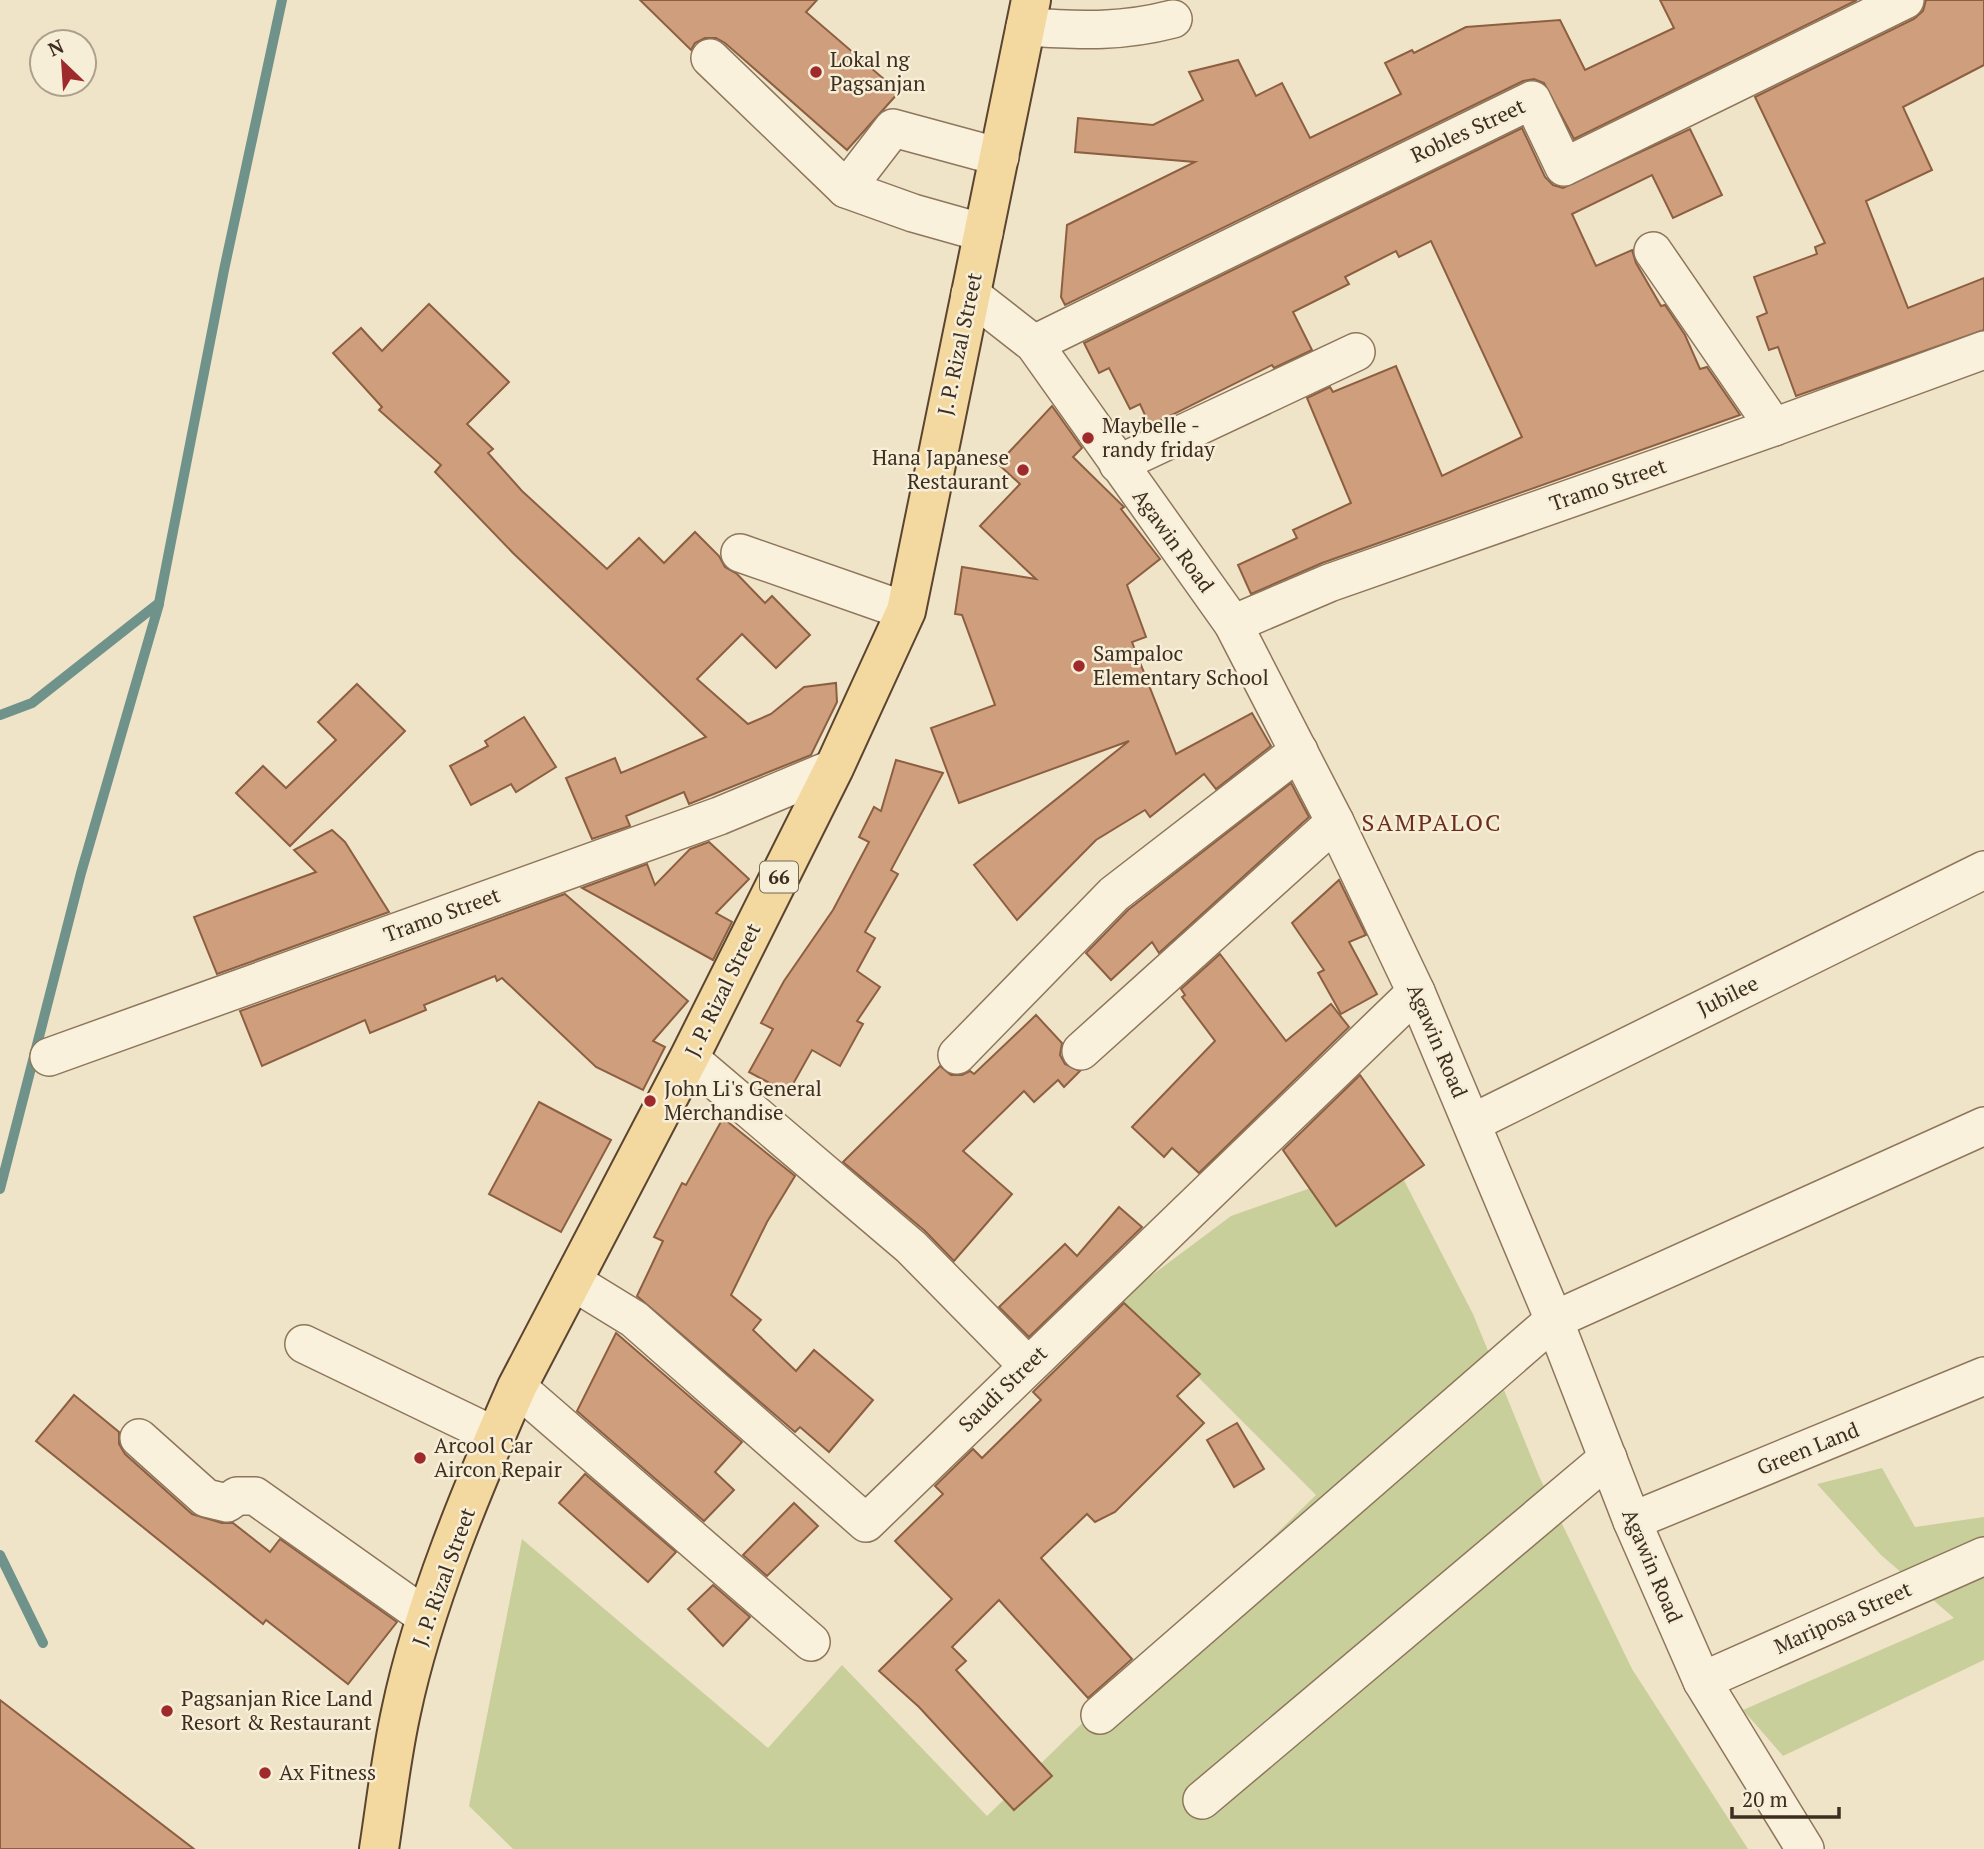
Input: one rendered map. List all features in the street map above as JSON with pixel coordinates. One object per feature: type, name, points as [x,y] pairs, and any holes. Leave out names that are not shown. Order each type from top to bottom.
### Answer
[{"type":"main road","name":"J. P. Rizal Street","points":[[379,1849],[401,1712],[426,1617],[495,1436],[517,1387],[689,1058],[834,768],[906,611],[1028,14]]},
{"type":"street","name":"Robles Street","points":[[1034,344],[1532,100],[1564,167],[1905,0]]},
{"type":"street","points":[[1028,14],[1103,31],[1134,29],[1173,19]]},
{"type":"street","points":[[710,58],[846,189],[912,213],[984,233]]},
{"type":"street","points":[[846,189],[893,128],[1000,157]]},
{"type":"street","points":[[1653,251],[1774,428]]},
{"type":"street","name":"Agawin Road","points":[[970,293],[1034,344],[1233,624],[1300,751],[1416,992],[1554,1320],[1632,1521],[1702,1681],[1805,1849]]},
{"type":"street","name":"Tramo Street","points":[[1233,624],[1329,583],[1774,428],[1984,349]]},
{"type":"street","points":[[1118,464],[1356,352]]},
{"type":"street","points":[[740,553],[906,611]]},
{"type":"street","points":[[957,1055],[1114,894],[1300,751]]},
{"type":"street","name":"Tramo Street","points":[[49,1057],[719,816],[834,768]]},
{"type":"street","points":[[1081,1051],[1335,822]]},
{"type":"street","name":"Jubilee","points":[[1472,1123],[1984,870]]},
{"type":"street","name":"Saudi Street","points":[[572,1281],[634,1319],[866,1523],[1416,992]]},
{"type":"street","points":[[689,1058],[911,1247],[1028,1366]]},
{"type":"street","points":[[1100,1714],[1554,1320],[1984,1126]]},
{"type":"street","points":[[304,1344],[495,1436]]},
{"type":"street","name":"Green Land","points":[[1632,1521],[1984,1376]]},
{"type":"street","points":[[517,1387],[811,1642]]},
{"type":"street","points":[[139,1437],[206,1498],[227,1503],[237,1496],[255,1496],[426,1617]]},
{"type":"street","points":[[1202,1800],[1608,1458]]},
{"type":"street","name":"Mariposa Street","points":[[1702,1681],[1984,1556]]},
{"type":"green space","points":[[1393,1159],[1473,1314],[1539,1476],[1632,1669],[1748,1849],[513,1849],[469,1806],[522,1539],[768,1748],[842,1665],[987,1816],[1316,1495],[1120,1299],[1231,1216]]},
{"type":"green space","points":[[1882,1468],[1915,1527],[1984,1517],[1984,1660],[1783,1756],[1743,1710],[1954,1618],[1881,1555],[1817,1484]]},
{"type":"building","name":"Lokal ng Pagsanjan","points":[[640,0],[817,0],[806,12],[899,92],[847,150],[725,43],[716,38],[705,38],[695,43],[691,50]]},
{"type":"building","points":[[1660,0],[1857,0],[1574,139],[1544,83],[1534,79],[1523,81],[1065,305],[1061,297],[1067,225],[1195,162],[1075,152],[1078,118],[1153,125],[1203,100],[1189,72],[1238,60],[1256,96],[1282,83],[1310,138],[1401,94],[1385,63],[1412,50],[1414,53],[1466,27],[1560,20],[1585,70],[1674,28]]},
{"type":"building","points":[[1926,0],[1984,0],[1984,65],[1903,107],[1932,170],[1866,201],[1908,308],[1984,278],[1984,330],[1796,396],[1778,347],[1769,350],[1757,317],[1767,313],[1754,277],[1817,254],[1815,247],[1825,243],[1755,97],[1914,19],[1923,11]]},
{"type":"building","points":[[1522,128],[1545,177],[1553,185],[1563,188],[1690,129],[1722,195],[1673,218],[1652,175],[1572,214],[1596,266],[1632,250],[1636,263],[1661,306],[1665,305],[1685,335],[1700,369],[1707,367],[1740,415],[1322,563],[1251,594],[1238,565],[1297,538],[1293,530],[1351,503],[1307,398],[1330,387],[1333,392],[1396,366],[1442,476],[1522,437],[1431,241],[1399,257],[1396,251],[1345,277],[1349,284],[1293,312],[1312,350],[1274,368],[1272,365],[1150,426],[1140,404],[1130,409],[1109,368],[1099,373],[1084,343]]},
{"type":"building","points":[[429,304],[509,382],[467,424],[493,449],[488,453],[522,491],[607,569],[639,538],[664,563],[695,532],[719,556],[725,567],[737,574],[765,603],[772,596],[810,635],[776,668],[742,634],[697,679],[748,724],[771,714],[804,687],[836,683],[837,702],[811,755],[689,804],[684,792],[626,816],[630,826],[592,839],[566,778],[615,758],[621,773],[706,737],[513,553],[435,472],[441,465],[379,410],[382,407],[333,353],[361,328],[382,351]]},
{"type":"building","points":[[1052,406],[1082,448],[1073,457],[1124,507],[1121,509],[1160,559],[1127,585],[1146,637],[1132,642],[1176,754],[1252,713],[1271,746],[1216,789],[1204,774],[1150,817],[1145,810],[1096,840],[1017,920],[974,865],[1129,741],[959,803],[931,728],[995,705],[962,615],[955,614],[962,567],[1036,579],[980,526],[1020,484],[998,464]]},
{"type":"building","points":[[357,684],[405,731],[290,846],[236,793],[263,766],[286,788],[336,740],[318,722]]},
{"type":"building","points":[[524,717],[556,767],[516,792],[511,784],[471,805],[450,766],[488,746],[485,741]]},
{"type":"building","points":[[896,760],[943,773],[891,870],[898,874],[865,932],[875,938],[857,971],[880,987],[857,1021],[863,1024],[840,1066],[812,1050],[788,1093],[749,1072],[773,1029],[761,1023],[784,981],[833,910],[869,842],[859,837],[874,807],[881,811]]},
{"type":"building","points":[[1291,783],[1309,817],[1159,953],[1152,942],[1111,980],[1086,953],[1128,910]]},
{"type":"building","points":[[332,830],[345,842],[389,912],[217,974],[194,917],[316,872],[294,850]]},
{"type":"building","points":[[709,842],[749,879],[716,913],[732,922],[713,960],[582,888],[647,864],[655,885],[690,849]]},
{"type":"building","points":[[1339,880],[1366,935],[1349,942],[1377,994],[1341,1014],[1318,973],[1324,970],[1292,923]]},
{"type":"building","points":[[565,894],[688,1001],[653,1041],[665,1047],[643,1090],[596,1067],[502,978],[497,981],[495,976],[424,1005],[426,1010],[370,1033],[365,1020],[262,1066],[240,1011]]},
{"type":"building","points":[[1220,954],[1286,1041],[1331,1004],[1349,1027],[1199,1173],[1172,1148],[1164,1157],[1132,1127],[1215,1041],[1182,997],[1185,995],[1181,989]]},
{"type":"building","points":[[1036,1015],[1062,1043],[1060,1055],[1065,1064],[1080,1071],[1064,1087],[1058,1080],[1034,1102],[1024,1091],[963,1151],[1012,1194],[954,1261],[925,1231],[843,1162],[940,1066],[951,1075],[962,1075],[970,1071],[974,1074]]},
{"type":"building","points":[[1360,1075],[1424,1165],[1336,1226],[1283,1150]]},
{"type":"building","points":[[539,1102],[611,1140],[561,1232],[489,1194]]},
{"type":"building","points":[[723,1118],[795,1176],[767,1222],[731,1295],[761,1320],[753,1330],[796,1371],[814,1350],[873,1400],[829,1452],[800,1427],[795,1432],[637,1296],[663,1241],[654,1237],[682,1183],[686,1185]]},
{"type":"building","points":[[1119,1207],[1142,1227],[1029,1337],[999,1307],[1065,1244],[1077,1256]]},
{"type":"building","points":[[1124,1303],[1200,1374],[1177,1396],[1204,1423],[1115,1512],[1095,1522],[1087,1514],[1041,1558],[1132,1659],[1088,1698],[999,1600],[952,1647],[966,1661],[956,1670],[1052,1776],[1014,1810],[919,1707],[879,1671],[952,1599],[895,1541],[943,1494],[935,1486],[973,1449],[982,1458],[1041,1400],[1033,1392]]},
{"type":"building","points":[[616,1333],[742,1442],[715,1472],[734,1490],[704,1521],[577,1411]]},
{"type":"building","points":[[74,1395],[119,1432],[119,1444],[125,1454],[192,1514],[222,1523],[233,1523],[270,1552],[280,1539],[397,1622],[348,1684],[266,1620],[263,1624],[36,1441]]},
{"type":"building","points":[[1237,1423],[1264,1469],[1234,1487],[1207,1440]]},
{"type":"building","points":[[585,1474],[676,1552],[648,1582],[559,1503]]},
{"type":"building","points":[[794,1503],[818,1526],[767,1576],[743,1555]]},
{"type":"building","points":[[713,1585],[750,1617],[723,1646],[688,1609]]},
{"type":"building","points":[[0,1700],[194,1849],[0,1849]]},
{"type":"waterway","points":[[0,715],[32,703],[159,603],[224,270],[282,0]]},
{"type":"waterway","points":[[0,1189],[81,873],[159,604]]},
{"type":"waterway","points":[[0,1555],[43,1643]]},
{"type":"place","name":"Lokal ng Pagsanjan","points":[[816,72]]},
{"type":"place","name":"Maybelle - randy friday","points":[[1088,438]]},
{"type":"place","name":"Hana Japanese Restaurant","points":[[1023,470]]},
{"type":"place","name":"Sampaloc Elementary School","points":[[1079,666]]},
{"type":"place","name":"John Li's General Merchandise","points":[[650,1101]]},
{"type":"place","name":"Arcool Car Aircon Repair","points":[[420,1458]]},
{"type":"place","name":"Pagsanjan Rice Land Resort & Restaurant","points":[[167,1711]]},
{"type":"place","name":"Ax Fitness","points":[[265,1773]]},
{"type":"district","name":"SAMPALOC","points":[[1432,823]]}]
